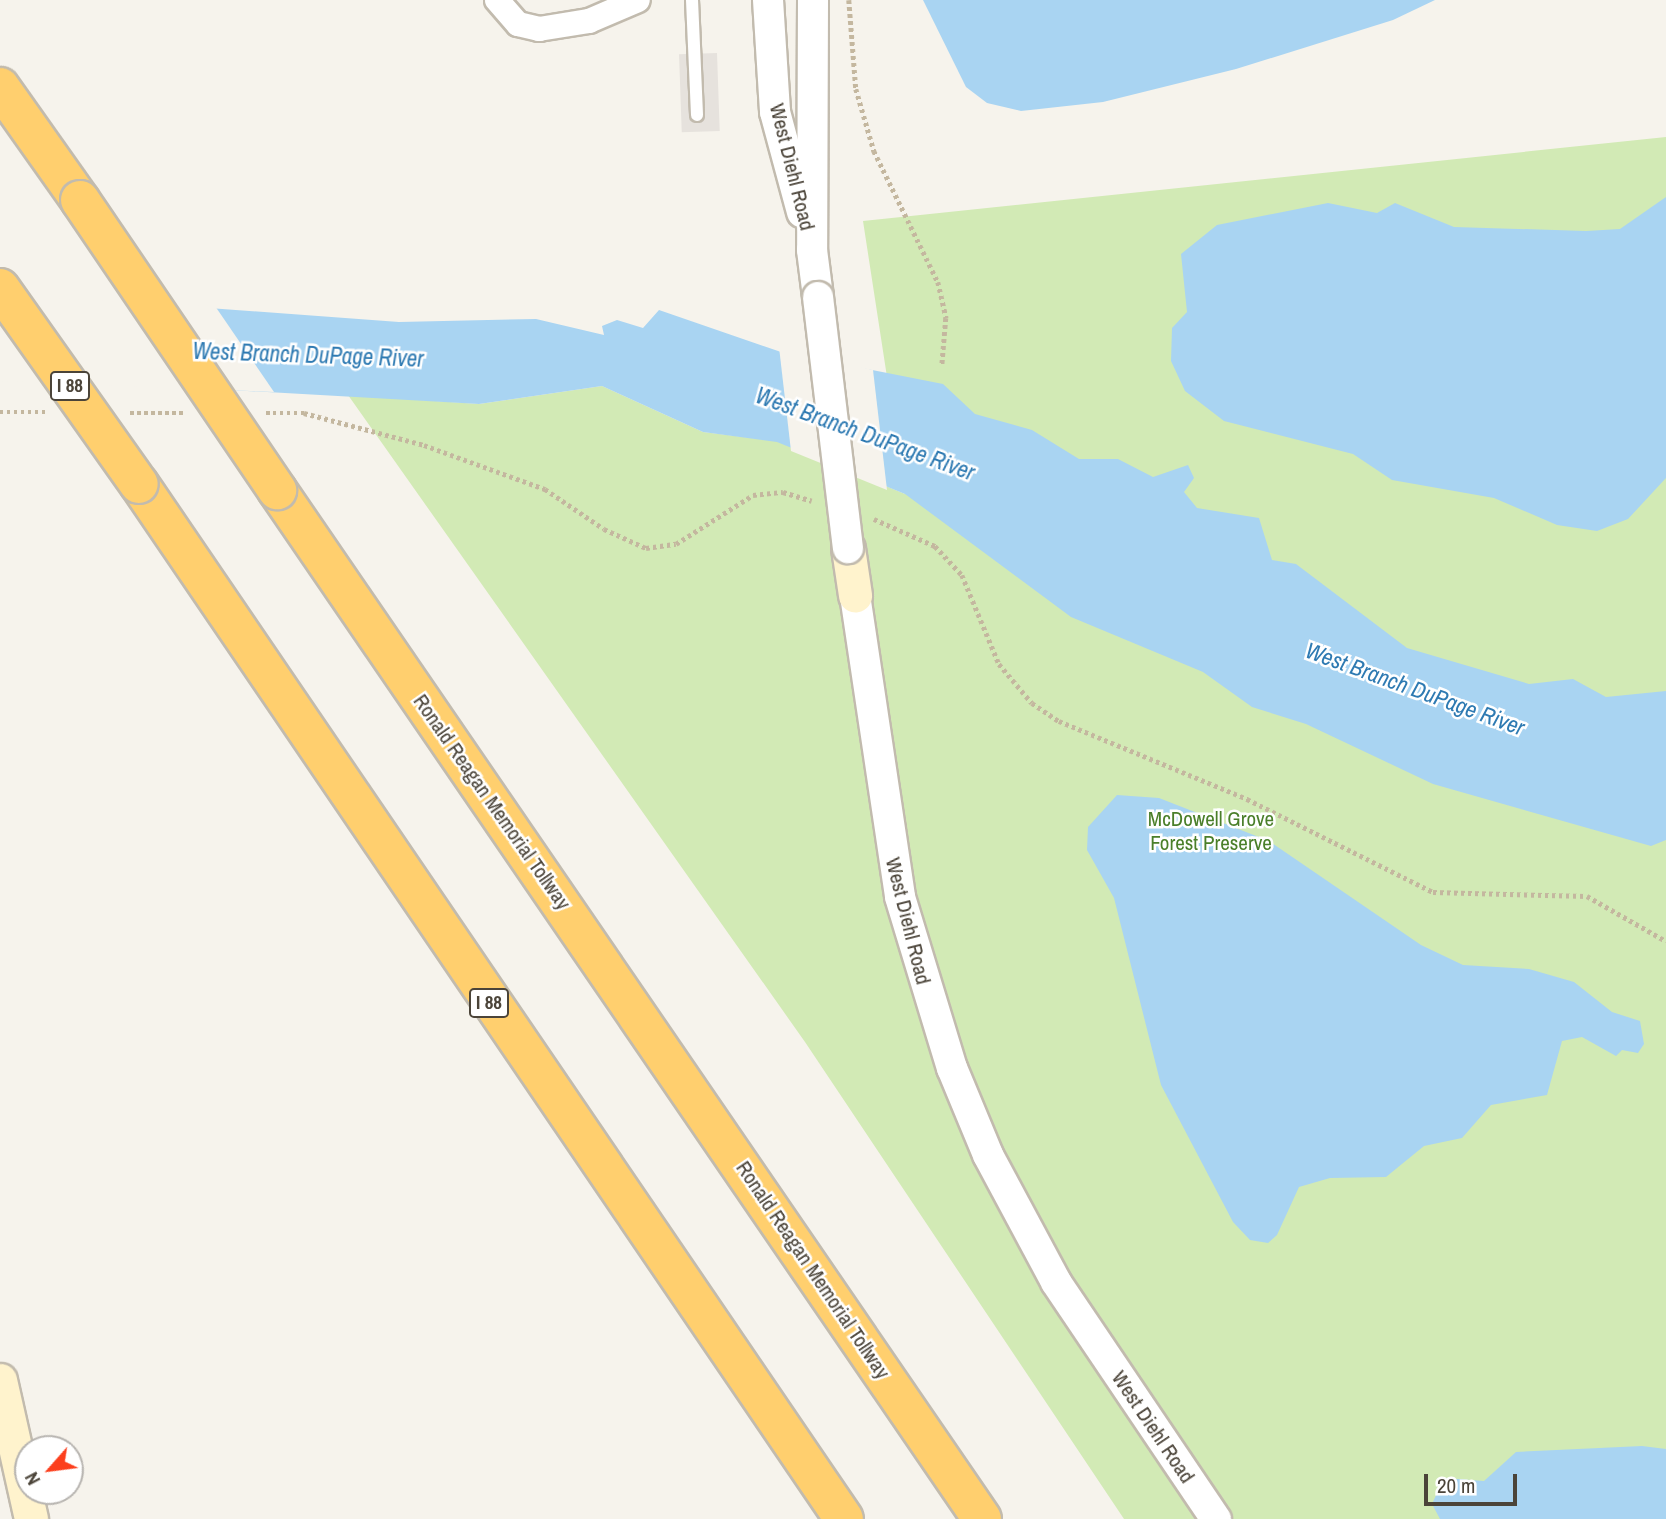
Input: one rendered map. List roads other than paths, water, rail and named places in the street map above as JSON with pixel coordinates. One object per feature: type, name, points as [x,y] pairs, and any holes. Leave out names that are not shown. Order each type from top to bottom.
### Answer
[{"type":"highway","name":"Ronald Reagan Memorial Tollway","points":[[0,87],[982,1519]]},
{"type":"highway","name":"I 88","points":[[0,288],[139,484],[844,1519]]},
{"type":"main road","name":"West Diehl Road","points":[[848,548],[855,595]]},
{"type":"main road","points":[[0,1380],[31,1519]]},
{"type":"street","points":[[497,0],[518,24],[539,29],[589,21],[638,0]]},
{"type":"street","name":"West Diehl Road","points":[[768,0],[775,112],[812,250]]},
{"type":"street","name":"West Diehl Road","points":[[813,0],[812,250],[848,548]]},
{"type":"street","name":"West Diehl Road","points":[[855,595],[898,886],[952,1068],[988,1155],[1056,1282],[1216,1519]]},
{"type":"lane","points":[[692,0],[697,115]]},
{"type":"water","points":[[923,0],[1435,0],[1393,20],[1236,69],[1103,102],[1021,111],[987,103],[966,87]]},
{"type":"water","points":[[1666,197],[1666,478],[1628,519],[1597,531],[1557,525],[1494,498],[1392,480],[1353,454],[1224,421],[1185,391],[1171,361],[1172,328],[1187,312],[1181,254],[1217,225],[1328,203],[1377,213],[1395,203],[1454,227],[1586,231],[1620,229]]},
{"type":"water","name":"West Branch DuPage River","points":[[195,307],[399,322],[536,319],[604,335],[602,326],[617,320],[643,328],[659,310],[781,352],[943,384],[975,414],[1032,430],[1079,459],[1118,459],[1153,477],[1188,465],[1194,478],[1184,492],[1197,508],[1259,518],[1272,560],[1296,564],[1407,648],[1529,684],[1573,679],[1606,697],[1666,691],[1666,840],[1651,846],[1433,784],[1306,724],[1252,707],[1203,672],[1071,617],[905,494],[777,442],[703,432],[602,386],[479,404],[0,377]]},
{"type":"water","points":[[1117,795],[1159,798],[1269,841],[1421,945],[1463,965],[1529,969],[1574,982],[1612,1012],[1640,1021],[1644,1044],[1638,1053],[1622,1050],[1616,1056],[1582,1037],[1562,1041],[1547,1095],[1491,1105],[1462,1138],[1424,1146],[1386,1177],[1330,1178],[1299,1187],[1277,1235],[1268,1243],[1250,1240],[1233,1222],[1161,1085],[1114,898],[1087,850],[1088,827]]},
{"type":"water","points":[[1642,1446],[1666,1449],[1666,1519],[1440,1519],[1432,1504],[1444,1478],[1484,1481],[1516,1452]]},
{"type":"park label","name":"McDowell Grove Forest Preserve","points":[[1211,831]]}]
